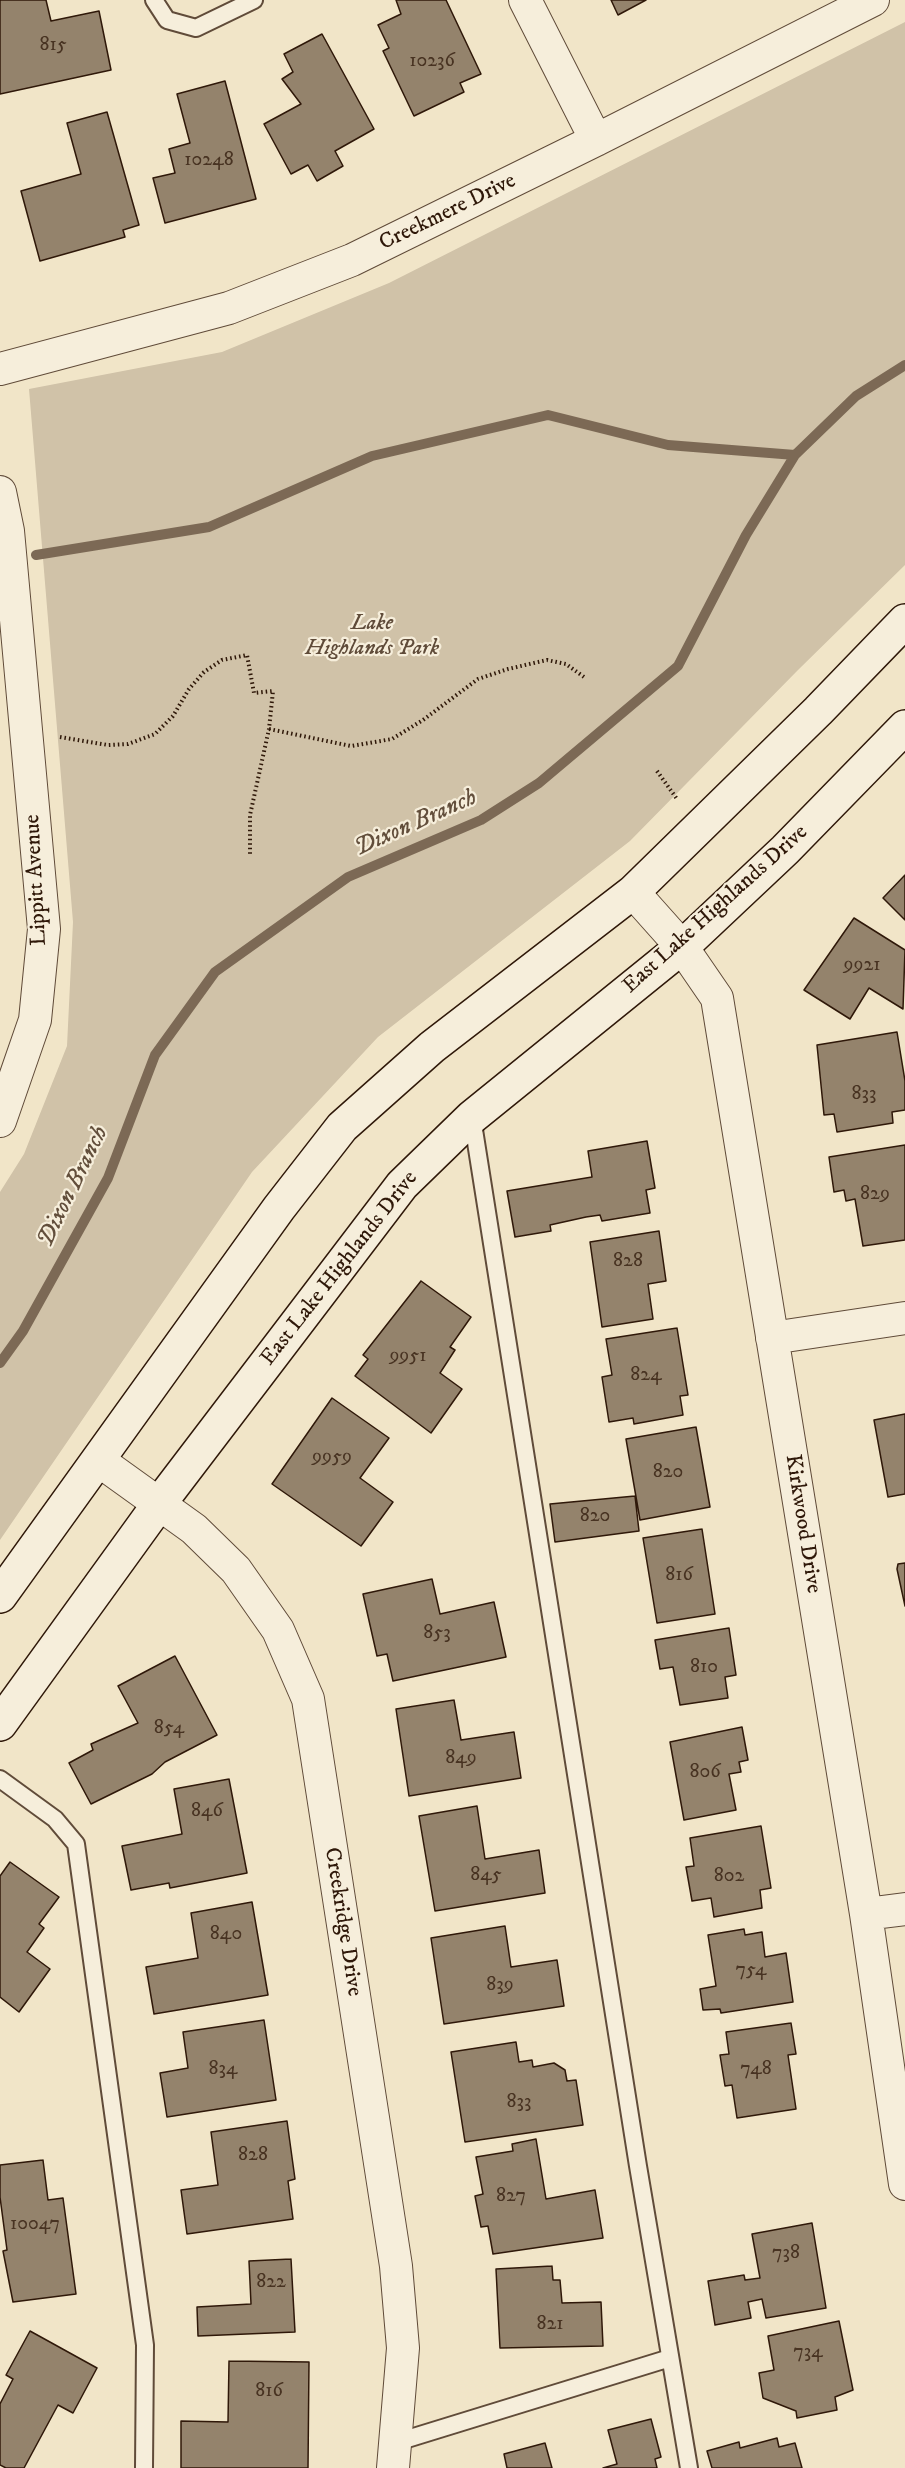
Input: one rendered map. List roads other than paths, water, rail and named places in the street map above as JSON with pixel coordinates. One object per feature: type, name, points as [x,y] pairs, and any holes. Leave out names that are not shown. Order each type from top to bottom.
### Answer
[{"type":"main road","points":[[0,1596],[279,1208],[342,1127],[432,1047],[633,892],[818,711],[905,621]]},
{"type":"main road","name":"East Lake Highlands Drive","points":[[0,1724],[159,1504],[402,1185],[472,1117],[682,947],[785,850],[905,727]]},
{"type":"street","points":[[525,0],[596,140]]},
{"type":"street","name":"Creekmere Drive","points":[[0,369],[229,308],[352,260],[873,0]]},
{"type":"street","name":"Lippitt Avenue","points":[[0,492],[8,531],[11,706],[26,737],[44,929],[35,1020],[0,1121]]},
{"type":"street","name":"Kirkwood Drive","points":[[633,892],[682,947],[717,998],[866,1914],[905,2184]]},
{"type":"street","points":[[772,1338],[905,1318]]},
{"type":"street","name":"Creekridge Drive","points":[[98,1460],[194,1529],[236,1570],[278,1630],[308,1699],[396,2266],[403,2348],[394,2456]]},
{"type":"street","points":[[866,1914],[905,1909]]},
{"type":"lane","points":[[154,0],[166,20],[196,28],[254,0]]},
{"type":"lane","points":[[472,1117],[689,2468]]},
{"type":"lane","points":[[0,1779],[55,1819],[76,1844],[145,2345],[144,2468]]},
{"type":"lane","points":[[394,2456],[670,2358]]},
{"type":"waterway","name":"Dixon Branch","points":[[0,1363],[23,1331],[108,1178],[155,1055],[215,972],[348,877],[481,820],[539,783],[678,666],[746,535],[795,455],[856,396],[905,365]]},
{"type":"waterway","points":[[36,555],[209,527],[372,456],[548,415],[668,445],[795,455]]},
{"type":"park label","name":"Lake Highlands Park","points":[[372,636]]}]
